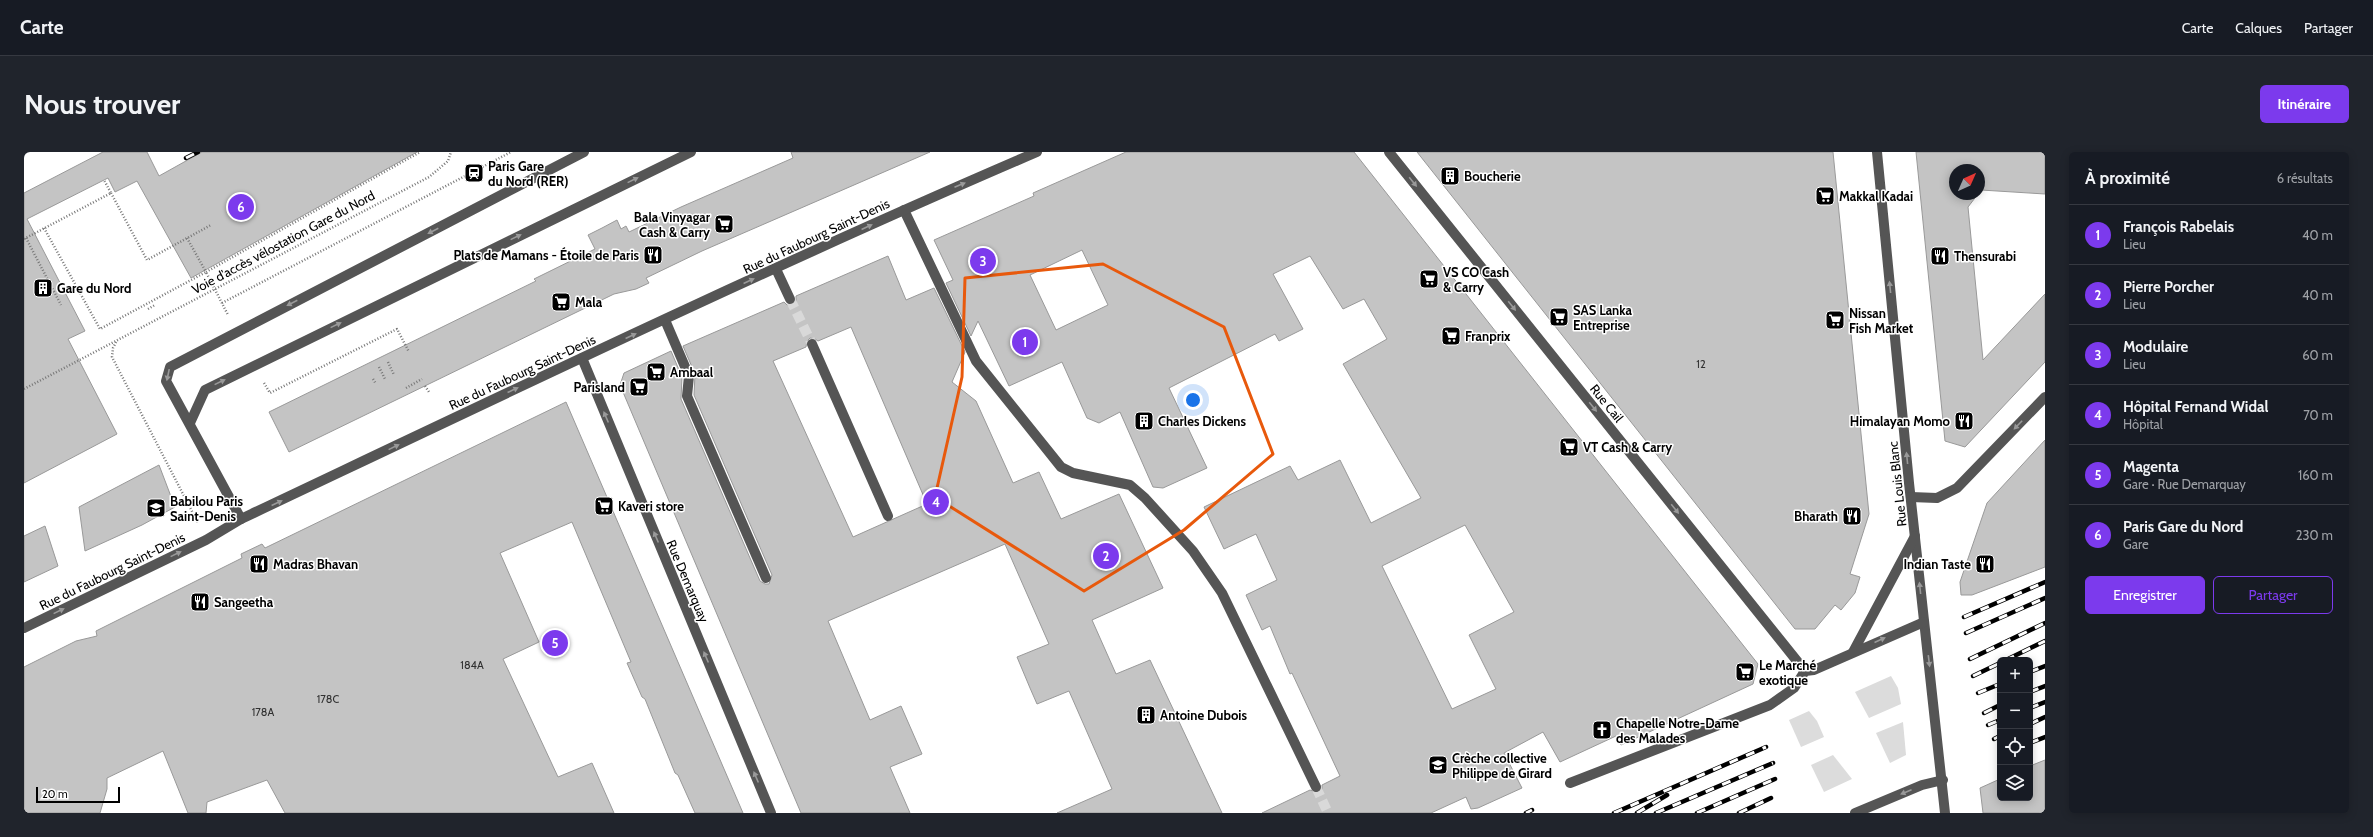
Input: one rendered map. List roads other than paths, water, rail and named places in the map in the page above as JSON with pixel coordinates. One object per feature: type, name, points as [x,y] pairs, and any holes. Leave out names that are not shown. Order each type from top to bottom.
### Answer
[{"type":"street","points":[[242,519],[166,381],[170,367],[584,152]]},
{"type":"street","points":[[190,423],[205,390],[691,152]]},
{"type":"street","name":"Rue du Faubourg Saint-Denis","points":[[24,628],[206,540],[242,519],[582,358],[904,210],[1037,152]]},
{"type":"street","name":"Rue Cail","points":[[1389,152],[1805,671]]},
{"type":"street","name":"Rue Louis Blanc","points":[[1877,152],[1915,536],[1943,780],[1945,813]]},
{"type":"street","points":[[904,210],[976,361],[1061,467],[1073,473],[1130,485],[1145,498],[1193,551],[1222,593],[1316,787]]},
{"type":"street","points":[[776,269],[790,299]]},
{"type":"street","points":[[665,320],[689,376],[687,396],[766,578]]},
{"type":"street","points":[[812,344],[888,516]]},
{"type":"street","name":"Rue Demarquay","points":[[582,358],[771,813]]},
{"type":"street","points":[[1911,497],[1937,498],[1957,488],[2045,396]]},
{"type":"street","points":[[1853,652],[1915,536]]},
{"type":"street","points":[[1570,783],[1770,704],[1794,688],[1805,671],[1814,670],[1924,622]]},
{"type":"street","points":[[1855,813],[1922,785],[1943,780]]},
{"type":"tunnel","points":[[790,299],[812,344]]},
{"type":"tunnel","points":[[1316,787],[1328,813]]},
{"type":"railway","points":[[186,158],[198,152]]},
{"type":"railway","points":[[1964,617],[2045,582]]},
{"type":"railway","points":[[1966,633],[2045,598]]},
{"type":"railway","points":[[1970,659],[2045,623]]},
{"type":"railway","points":[[2012,657],[2045,641]]},
{"type":"railway","points":[[1973,676],[1997,664]]},
{"type":"railway","points":[[2033,671],[2045,666]]},
{"type":"railway","points":[[1978,693],[1997,685]]},
{"type":"railway","points":[[2033,691],[2045,686]]},
{"type":"railway","points":[[2033,707],[2045,702]]},
{"type":"railway","points":[[1984,713],[1997,706]]},
{"type":"railway","points":[[2033,723],[2045,717]]},
{"type":"railway","points":[[1988,725],[1997,721]]},
{"type":"railway","points":[[2033,742],[2045,737]]},
{"type":"railway","points":[[1614,813],[1766,747]]},
{"type":"railway","points":[[1656,813],[1773,763]]},
{"type":"railway","points":[[1697,813],[1775,779]]},
{"type":"railway","points":[[1637,813],[1667,795]]},
{"type":"railway","points":[[1739,813],[1771,798]]},
{"type":"railway","points":[[1526,813],[1532,810]]},
{"type":"place","name":"Paris Gare du Nord (RER)","points":[[474,173]]},
{"type":"place","name":"Boucherie","points":[[1450,176]]},
{"type":"place","name":"Makkal Kadai","points":[[1825,196]]},
{"type":"place","name":"Paris Gare du Nord","points":[[241,207]]},
{"type":"place","name":"Bala Vinyagar Cash & Carry","points":[[724,224]]},
{"type":"place","name":"Plats de Mamans - Étoile de Paris","points":[[653,255]]},
{"type":"place","name":"Thensurabi","points":[[1940,256]]},
{"type":"place","name":"Modulaire","points":[[983,261]]},
{"type":"place","name":"VS CO Cash & Carry","points":[[1429,279]]},
{"type":"place","name":"Gare du Nord","points":[[43,288]]},
{"type":"place","name":"Mala","points":[[561,302]]},
{"type":"place","name":"SAS Lanka Entreprise","points":[[1559,317]]},
{"type":"place","name":"Nissan Fish Market","points":[[1835,320]]},
{"type":"place","name":"Franprix","points":[[1451,336]]},
{"type":"place","name":"François Rabelais","points":[[1025,342]]},
{"type":"place","name":"Ambaal","points":[[656,372]]},
{"type":"place","name":"Parisland","points":[[639,387]]},
{"type":"place","name":"Charles Dickens","points":[[1144,421]]},
{"type":"place","name":"Himalayan Momo","points":[[1964,421]]},
{"type":"place","name":"VT Cash & Carry","points":[[1569,447]]},
{"type":"place","name":"Hôpital Fernand Widal","points":[[936,502]]},
{"type":"place","name":"Kaveri store","points":[[604,506]]},
{"type":"place","name":"Babilou Paris Saint-Denis","points":[[156,508]]},
{"type":"place","name":"Bharath","points":[[1852,516]]},
{"type":"place","name":"Pierre Porcher","points":[[1106,556]]},
{"type":"place","name":"Madras Bhavan","points":[[259,564]]},
{"type":"place","name":"Indian Taste","points":[[1985,564]]},
{"type":"place","name":"Sangeetha","points":[[200,602]]},
{"type":"place","name":"Magenta","points":[[555,643]]},
{"type":"place","name":"Le Marché exotique","points":[[1745,672]]},
{"type":"place","name":"Antoine Dubois","points":[[1146,715]]},
{"type":"place","name":"Chapelle Notre-Dame des Malades","points":[[1602,730]]},
{"type":"place","name":"Crèche collective Philippe de Girard","points":[[1438,765]]}]
